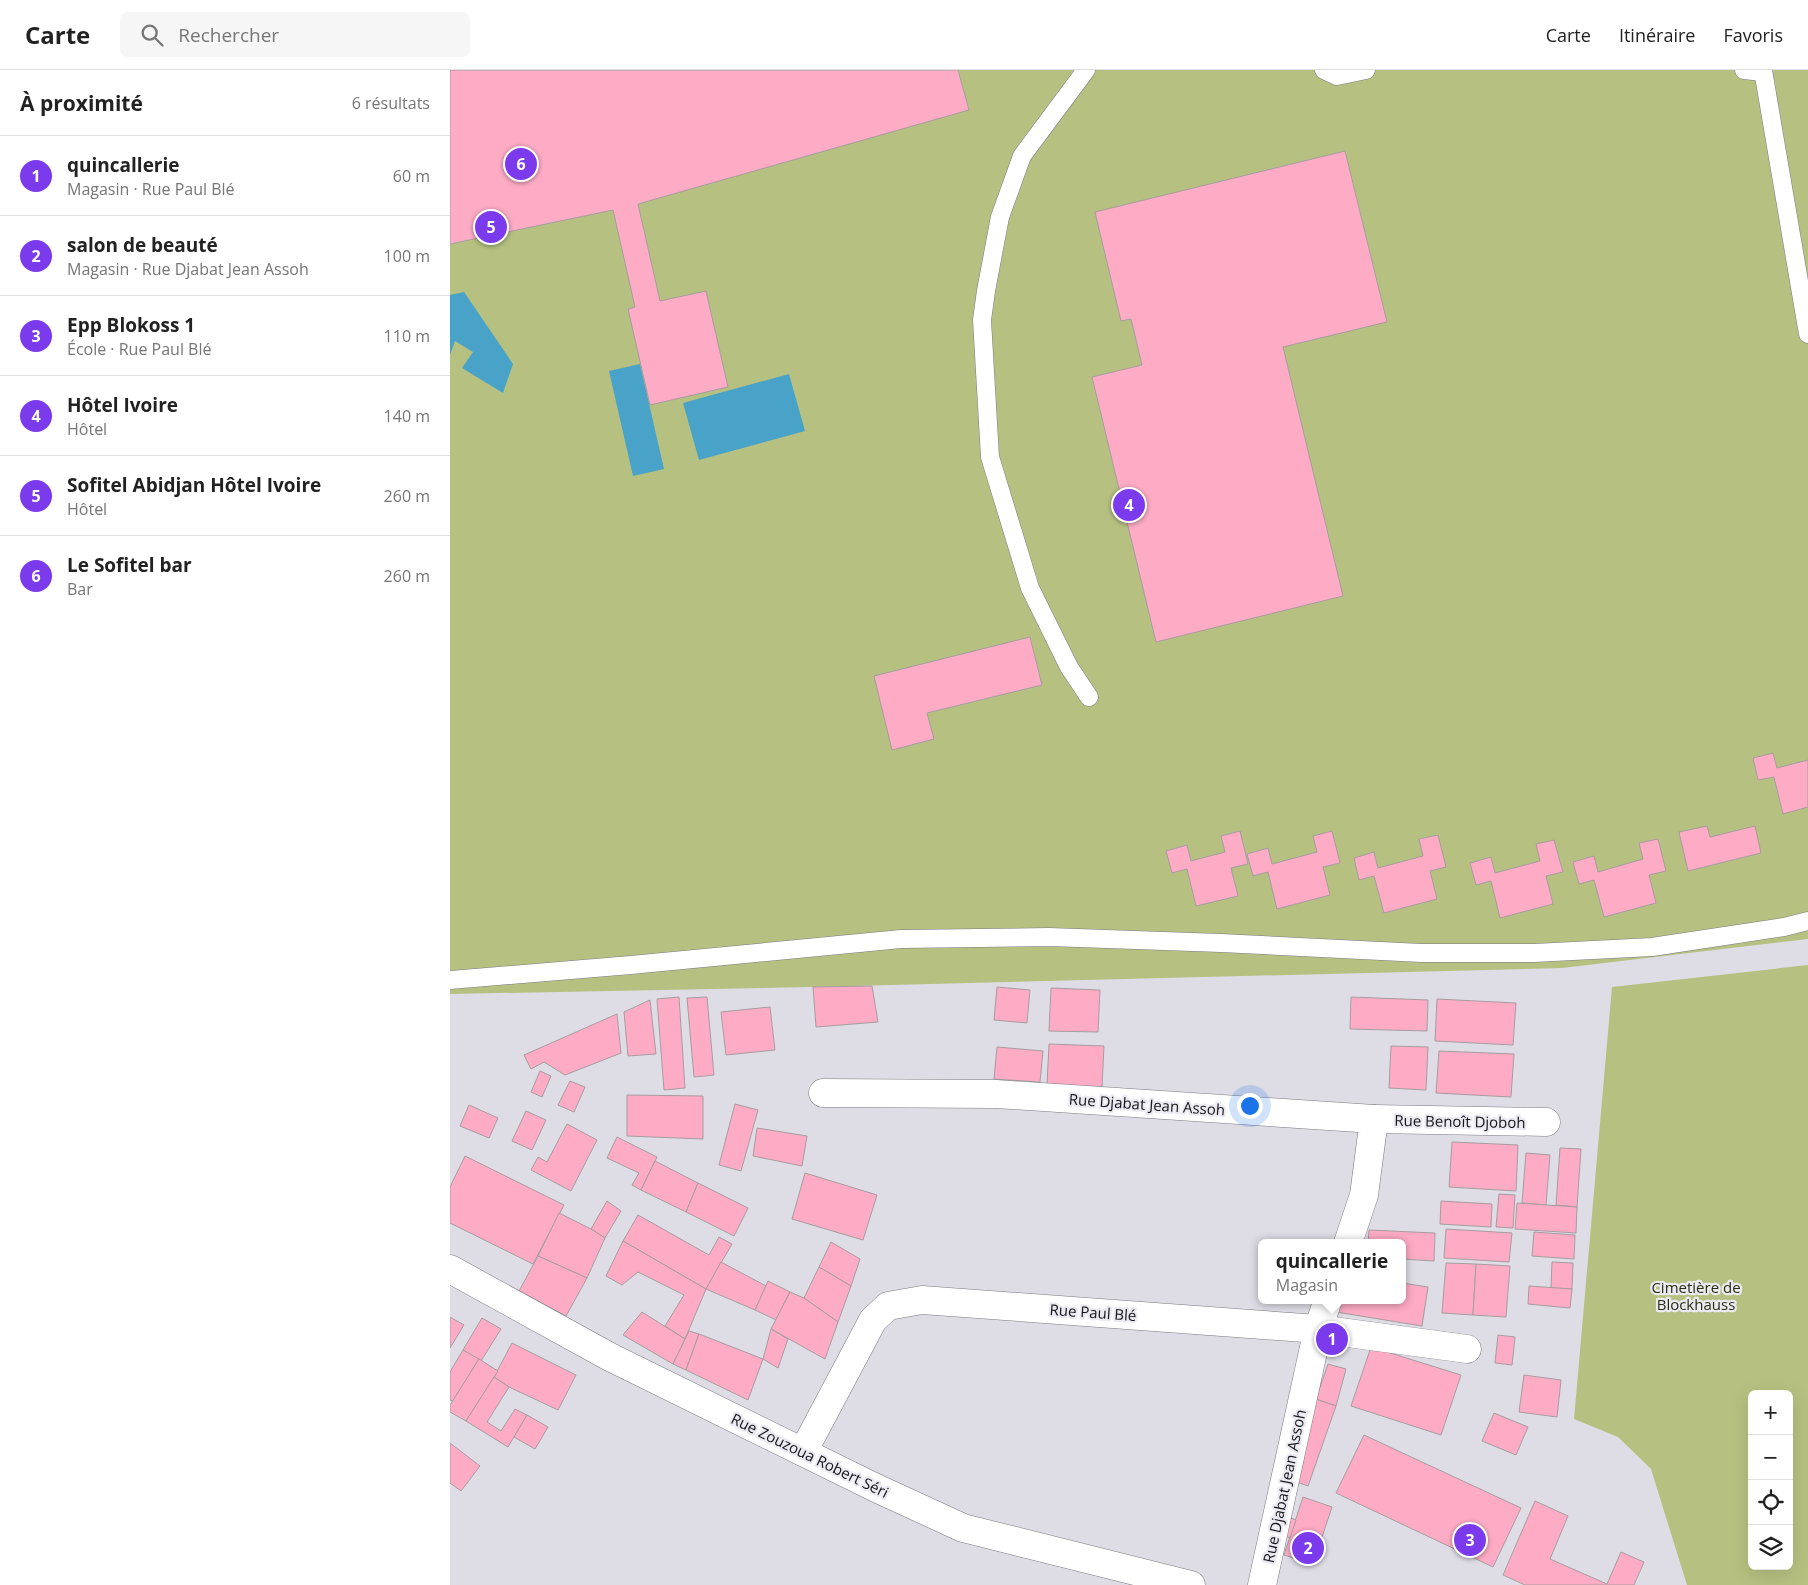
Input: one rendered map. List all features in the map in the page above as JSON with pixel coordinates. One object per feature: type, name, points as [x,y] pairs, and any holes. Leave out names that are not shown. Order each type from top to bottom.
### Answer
[{"type":"street","name":"Rue Djabat Jean Assoh","points":[[823,1093],[996,1094],[1374,1119]]},
{"type":"street","name":"Rue Benoît Djoboh","points":[[1374,1119],[1546,1122]]},
{"type":"street","points":[[1349,1239],[1364,1195],[1374,1119]]},
{"type":"street","name":"Rue Zouzoua Robert Séri","points":[[450,1269],[610,1357],[876,1488],[963,1528],[1192,1585]]},
{"type":"street","name":"Rue Paul Blé","points":[[803,1452],[873,1320],[888,1306],[922,1300],[1318,1329],[1467,1350]]},
{"type":"street","name":"Rue Djabat Jean Assoh","points":[[1262,1585],[1318,1329],[1327,1304]]},
{"type":"lane","points":[[1086,70],[1022,156],[1000,217],[982,320],[990,457],[1030,588],[1069,667],[1090,697]]},
{"type":"lane","points":[[1324,70],[1337,76],[1366,70]]},
{"type":"lane","points":[[1744,70],[1763,71],[1808,334]]},
{"type":"lane","points":[[450,980],[901,939],[1049,937],[1421,953],[1534,952],[1652,947],[1784,927],[1808,920]]},
{"type":"green space","points":[[450,70],[1808,70],[1808,939],[1562,968],[450,994]]},
{"type":"green space","name":"Cimetière de Blockhauss","points":[[1808,965],[1808,1585],[1687,1585],[1651,1469],[1618,1437],[1574,1419],[1612,987]]},
{"type":"water","points":[[464,292],[513,364],[503,393],[462,368],[473,352],[455,341],[450,355],[450,295]]},
{"type":"water","points":[[640,364],[664,469],[633,476],[609,371]]},
{"type":"water","points":[[789,374],[805,431],[699,460],[683,403]]},
{"type":"building","points":[[450,70],[958,70],[969,110],[638,204],[660,301],[706,291],[728,387],[650,405],[628,309],[635,307],[613,210],[450,244]]},
{"type":"building","points":[[1345,151],[1387,322],[1283,347],[1343,596],[1156,642],[1092,377],[1142,365],[1131,319],[1121,321],[1095,212]]},
{"type":"building","points":[[1030,637],[1042,685],[927,713],[934,739],[892,750],[874,676]]},
{"type":"building","points":[[1773,753],[1777,768],[1808,760],[1808,807],[1783,814],[1774,777],[1758,780],[1753,758]]},
{"type":"building","points":[[1707,826],[1710,837],[1755,826],[1761,853],[1688,871],[1679,832]]},
{"type":"building","points":[[1240,831],[1248,864],[1231,868],[1238,896],[1196,906],[1187,869],[1172,873],[1166,851],[1187,845],[1191,861],[1225,852],[1221,836]]},
{"type":"building","points":[[1332,831],[1340,863],[1323,867],[1330,895],[1277,909],[1268,872],[1253,876],[1247,854],[1268,848],[1272,864],[1317,852],[1313,836]]},
{"type":"building","points":[[1438,835],[1446,867],[1430,871],[1437,899],[1384,913],[1374,876],[1359,880],[1354,858],[1374,852],[1378,868],[1423,856],[1419,839]]},
{"type":"building","points":[[1658,839],[1666,871],[1649,875],[1656,903],[1604,917],[1594,880],[1579,884],[1573,862],[1594,856],[1598,872],[1643,859],[1639,843]]},
{"type":"building","points":[[1554,840],[1563,872],[1546,876],[1553,904],[1500,918],[1491,881],[1476,885],[1470,863],[1491,857],[1495,873],[1540,861],[1536,844]]},
{"type":"building","points":[[872,986],[878,1022],[816,1027],[813,987]]},
{"type":"building","points":[[997,987],[1030,990],[1027,1023],[994,1020]]},
{"type":"building","points":[[1051,988],[1100,990],[1098,1032],[1049,1031]]},
{"type":"building","points":[[679,997],[685,1088],[664,1090],[657,999]]},
{"type":"building","points":[[707,997],[714,1075],[694,1077],[687,998]]},
{"type":"building","points":[[1351,997],[1428,1000],[1427,1031],[1350,1029]]},
{"type":"building","points":[[1437,999],[1516,1003],[1513,1045],[1435,1041]]},
{"type":"building","points":[[650,1000],[656,1054],[628,1056],[624,1012]]},
{"type":"building","points":[[770,1007],[775,1050],[726,1055],[721,1012]]},
{"type":"building","points":[[617,1014],[621,1053],[565,1075],[544,1062],[531,1069],[524,1055]]},
{"type":"building","points":[[1049,1044],[1104,1046],[1102,1087],[1047,1085]]},
{"type":"building","points":[[1391,1046],[1428,1047],[1426,1090],[1389,1088]]},
{"type":"building","points":[[997,1047],[1043,1051],[1040,1082],[994,1079]]},
{"type":"building","points":[[1439,1051],[1514,1054],[1511,1097],[1436,1093]]},
{"type":"building","points":[[540,1071],[551,1076],[542,1097],[531,1092]]},
{"type":"building","points":[[570,1081],[585,1087],[574,1112],[558,1105]]},
{"type":"building","points":[[627,1095],[703,1096],[703,1139],[627,1136]]},
{"type":"building","points":[[735,1104],[758,1110],[741,1171],[719,1165]]},
{"type":"building","points":[[469,1105],[498,1118],[489,1138],[460,1126]]},
{"type":"building","points":[[526,1111],[546,1120],[532,1150],[512,1141]]},
{"type":"building","points":[[567,1124],[597,1140],[571,1191],[531,1170],[538,1157],[547,1162]]},
{"type":"building","points":[[757,1128],[807,1136],[802,1166],[753,1156]]},
{"type":"building","points":[[617,1137],[657,1157],[641,1190],[632,1185],[639,1173],[607,1158]]},
{"type":"building","points":[[1452,1142],[1518,1145],[1516,1191],[1449,1187]]},
{"type":"building","points":[[1560,1148],[1581,1149],[1577,1207],[1556,1205]]},
{"type":"building","points":[[1526,1153],[1550,1155],[1546,1205],[1522,1203]]},
{"type":"building","points":[[465,1156],[564,1205],[533,1264],[450,1223],[450,1187]]},
{"type":"building","points":[[655,1161],[698,1183],[686,1212],[641,1190]]},
{"type":"building","points":[[805,1173],[877,1195],[863,1240],[792,1219]]},
{"type":"building","points":[[698,1183],[748,1208],[734,1236],[686,1212]]},
{"type":"building","points":[[1499,1194],[1515,1195],[1513,1228],[1496,1227]]},
{"type":"building","points":[[607,1201],[621,1211],[605,1238],[591,1229]]},
{"type":"building","points":[[1441,1201],[1492,1204],[1491,1227],[1440,1224]]},
{"type":"building","points":[[1517,1203],[1577,1207],[1576,1233],[1515,1229]]},
{"type":"building","points":[[559,1213],[605,1238],[587,1278],[538,1256]]},
{"type":"building","points":[[638,1215],[709,1255],[719,1237],[732,1244],[706,1289],[623,1241]]},
{"type":"building","points":[[1446,1229],[1512,1233],[1509,1262],[1444,1258]]},
{"type":"building","points":[[1369,1230],[1435,1233],[1434,1261],[1406,1259],[1406,1239],[1368,1239]]},
{"type":"building","points":[[1534,1232],[1575,1235],[1574,1259],[1532,1256]]},
{"type":"building","points":[[623,1241],[706,1289],[685,1339],[665,1326],[684,1295],[638,1272],[622,1285],[606,1276]]},
{"type":"building","points":[[831,1242],[860,1259],[851,1286],[819,1267]]},
{"type":"building","points":[[538,1256],[587,1278],[566,1316],[519,1291]]},
{"type":"building","points":[[721,1262],[766,1286],[755,1310],[706,1289]]},
{"type":"building","points":[[1552,1262],[1573,1263],[1572,1289],[1551,1288]]},
{"type":"building","points":[[1446,1263],[1476,1264],[1473,1315],[1442,1313]]},
{"type":"building","points":[[1476,1264],[1510,1266],[1506,1317],[1473,1315]]},
{"type":"building","points":[[819,1267],[851,1286],[838,1322],[804,1298]]},
{"type":"building","points":[[768,1281],[790,1292],[776,1320],[755,1310]]},
{"type":"building","points":[[1406,1284],[1428,1287],[1422,1326],[1336,1312],[1337,1304],[1406,1304]]},
{"type":"building","points":[[1529,1286],[1572,1289],[1570,1308],[1528,1304]]},
{"type":"building","points":[[790,1292],[804,1298],[838,1322],[825,1359],[771,1329]]},
{"type":"building","points":[[642,1312],[685,1339],[673,1364],[623,1335]]},
{"type":"building","points":[[450,1317],[464,1325],[450,1348]]},
{"type":"building","points":[[482,1318],[501,1329],[481,1361],[463,1350]]},
{"type":"building","points":[[771,1329],[788,1339],[778,1368],[763,1359]]},
{"type":"building","points":[[689,1331],[699,1334],[686,1370],[673,1364]]},
{"type":"building","points":[[699,1334],[763,1359],[748,1400],[686,1370]]},
{"type":"building","points":[[1498,1335],[1515,1337],[1512,1365],[1495,1363]]},
{"type":"building","points":[[512,1343],[576,1375],[558,1410],[509,1387],[494,1377]]},
{"type":"building","points":[[1371,1347],[1461,1375],[1441,1435],[1351,1406]]},
{"type":"building","points":[[463,1350],[479,1359],[453,1401],[450,1400],[450,1372]]},
{"type":"building","points":[[479,1359],[498,1371],[466,1421],[450,1412],[450,1405]]},
{"type":"building","points":[[1328,1364],[1346,1369],[1336,1406],[1316,1399]]},
{"type":"building","points":[[1524,1375],[1561,1380],[1557,1417],[1519,1412]]},
{"type":"building","points":[[494,1377],[509,1387],[487,1422],[501,1431],[515,1409],[527,1415],[508,1447],[466,1421]]},
{"type":"building","points":[[1316,1399],[1336,1406],[1308,1486],[1288,1479]]},
{"type":"building","points":[[1494,1413],[1528,1427],[1516,1455],[1482,1441]]},
{"type":"building","points":[[527,1415],[548,1427],[535,1449],[514,1437]]},
{"type":"building","points":[[1364,1435],[1521,1508],[1493,1567],[1336,1493]]},
{"type":"building","points":[[450,1443],[480,1466],[461,1491],[450,1483]]},
{"type":"building","points":[[1303,1497],[1332,1507],[1313,1564],[1284,1555]]},
{"type":"building","points":[[1535,1501],[1568,1516],[1550,1559],[1607,1584],[1621,1552],[1644,1562],[1634,1585],[1525,1585],[1503,1575]]},
{"type":"building","points":[[1283,1515],[1296,1520],[1290,1538],[1277,1533]]},
{"type":"place","name":"Le Sofitel bar","points":[[521,164]]},
{"type":"place","name":"Sofitel Abidjan Hôtel Ivoire","points":[[491,227]]},
{"type":"place","name":"Hôtel Ivoire","points":[[1129,505]]},
{"type":"place","name":"quincallerie","points":[[1332,1339]]},
{"type":"place","name":"Epp Blokoss 1","points":[[1470,1540]]},
{"type":"place","name":"salon de beauté","points":[[1308,1548]]}]
